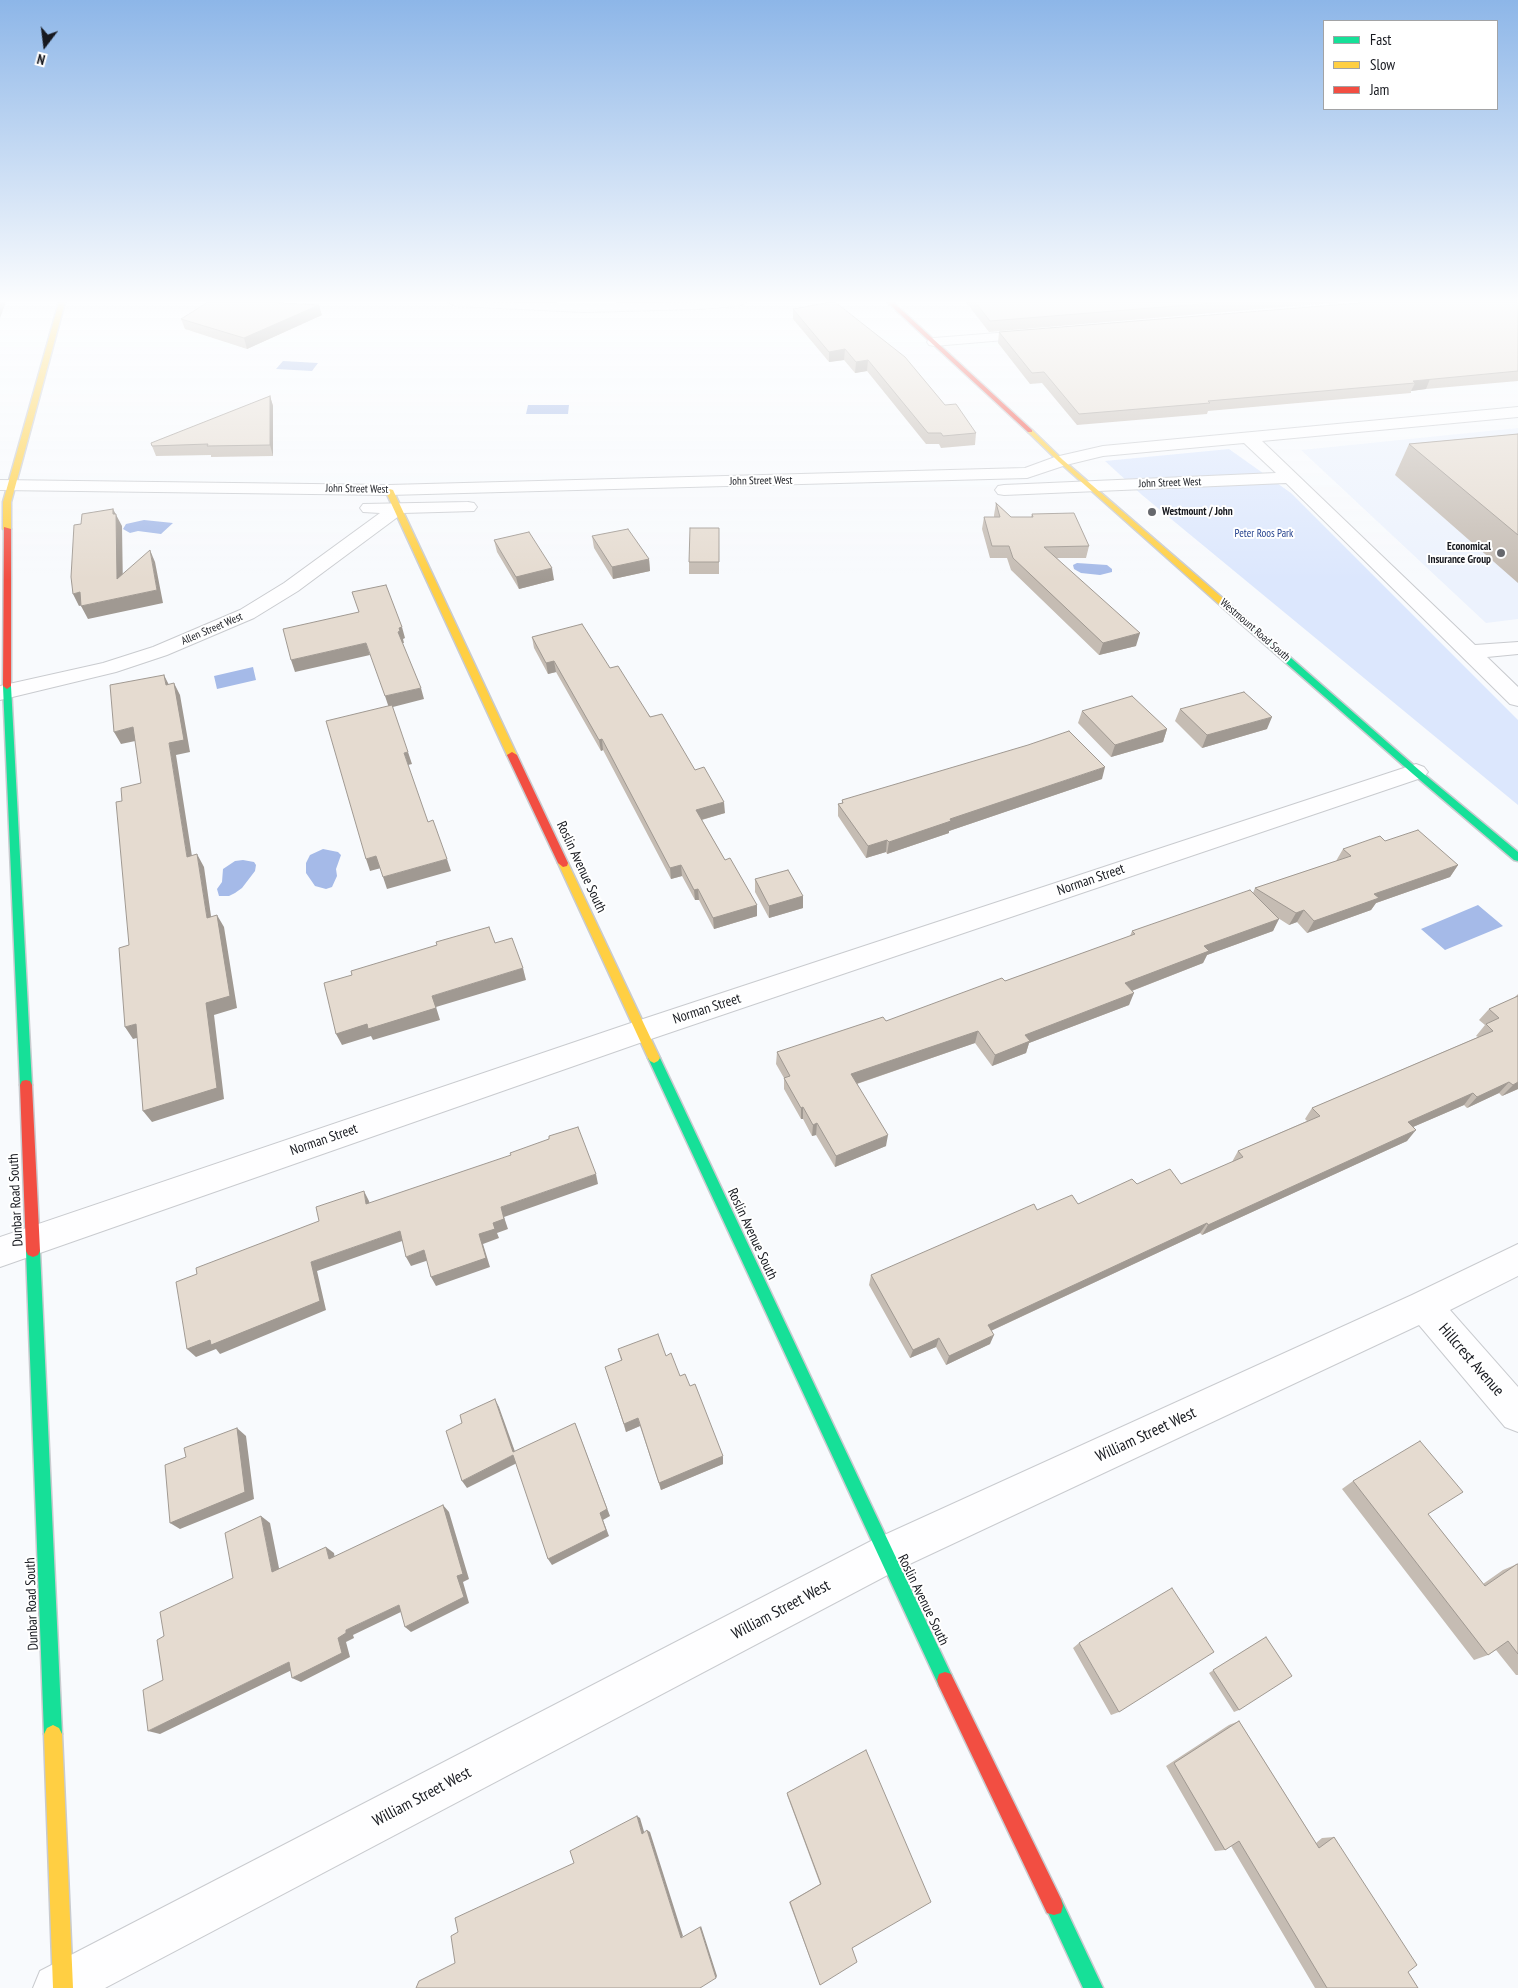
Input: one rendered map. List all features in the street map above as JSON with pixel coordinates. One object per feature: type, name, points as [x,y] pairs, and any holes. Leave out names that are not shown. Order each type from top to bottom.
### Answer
[{"type":"street","name":"Dunbar Road South","points":[[37,395],[6,485],[4,502],[4,692],[33,1240],[61,1987]]},
{"type":"street","name":"Westmount Road South","points":[[992,395],[1061,461],[1416,772],[1518,857]]},
{"type":"street","name":"John Street West","points":[[6,485],[389,490],[1027,473],[1061,461],[1103,451],[1518,412]]},
{"type":"street","points":[[1248,437],[1518,699]]},
{"type":"street","name":"John Street West","points":[[968,491],[1290,478]]},
{"type":"street","name":"Roslin Avenue South","points":[[389,490],[885,1555],[1093,1988]]},
{"type":"street","points":[[4,502],[27,503]]},
{"type":"street","name":"John Street West","points":[[349,508],[397,509],[483,506]]},
{"type":"street","name":"Allen Street West","points":[[4,692],[109,668],[160,651],[247,614],[291,587],[397,509]]},
{"type":"street","points":[[1470,652],[1518,648]]},
{"type":"street","name":"Norman Street","points":[[0,1252],[642,1031],[1416,772]]},
{"type":"street","name":"William Street West","points":[[61,1987],[885,1555],[1424,1306],[1518,1259]]},
{"type":"street","name":"Hillcrest Avenue","points":[[1424,1306],[1518,1414]]},
{"type":"shaded area","points":[[1518,428],[1518,619],[1486,623],[1301,450]]},
{"type":"green space","name":"Peter Roos Park","points":[[1229,449],[1291,493],[1518,720],[1518,805],[1142,495],[1105,461]]},
{"type":"water","points":[[528,405],[569,405],[568,414],[526,414]]},
{"type":"water","points":[[144,520],[173,523],[161,534],[138,531],[130,533],[123,529],[126,524]]},
{"type":"water","points":[[1077,563],[1107,565],[1112,569],[1112,572],[1100,575],[1081,573],[1074,569],[1073,565]]},
{"type":"water","points":[[253,667],[256,680],[217,689],[214,676]]},
{"type":"water","points":[[323,849],[338,852],[341,855],[336,869],[337,876],[332,887],[326,889],[315,886],[306,873],[306,863],[310,855]]},
{"type":"water","points":[[235,861],[254,862],[256,865],[255,871],[242,888],[235,893],[229,896],[219,896],[217,889],[222,882],[223,869]]},
{"type":"water","points":[[1478,905],[1503,926],[1445,950],[1421,929]]},
{"type":"building","points":[[897,395],[936,395],[945,405],[956,404],[976,433],[943,436],[941,433],[928,433]]},
{"type":"building","points":[[1063,395],[1280,395],[1208,401],[1210,403],[1079,414]]},
{"type":"building","points":[[270,396],[270,445],[207,446],[208,444],[152,446],[151,443]]},
{"type":"building","points":[[1518,434],[1518,535],[1409,444]]},
{"type":"building","points":[[996,503],[1011,517],[1033,517],[1032,514],[1074,513],[1089,546],[1044,547],[1140,633],[1103,643],[1013,558],[1009,546],[992,546],[984,517],[1000,517]]},
{"type":"building","points":[[113,509],[113,514],[116,514],[117,579],[150,550],[157,590],[81,606],[80,592],[73,594],[71,577],[74,525],[81,524],[82,514]]},
{"type":"building","points":[[690,528],[719,528],[719,562],[689,562]]},
{"type":"building","points":[[628,529],[649,559],[612,567],[592,536]]},
{"type":"building","points":[[529,532],[552,568],[516,577],[494,540]]},
{"type":"building","points":[[386,585],[402,627],[399,628],[400,631],[398,632],[421,688],[385,696],[366,643],[291,660],[283,629],[359,612],[352,592]]},
{"type":"building","points":[[582,624],[610,668],[618,666],[650,717],[662,714],[695,770],[704,767],[724,802],[696,810],[725,860],[730,858],[757,905],[713,918],[698,889],[694,890],[681,865],[670,868],[602,739],[599,740],[554,661],[546,663],[532,637]]},
{"type":"building","points":[[164,675],[166,685],[174,683],[184,740],[169,743],[187,857],[197,854],[207,918],[217,915],[230,996],[206,1003],[217,1088],[143,1111],[136,1024],[125,1027],[119,948],[129,945],[116,802],[122,801],[121,788],[141,783],[133,727],[114,732],[110,685]]},
{"type":"building","points":[[1244,692],[1272,717],[1207,735],[1180,709]]},
{"type":"building","points":[[1132,696],[1167,729],[1115,745],[1082,711]]},
{"type":"building","points":[[392,705],[408,752],[404,753],[428,822],[433,820],[447,859],[383,877],[376,856],[366,859],[326,721]]},
{"type":"building","points":[[1069,731],[1105,767],[950,819],[951,821],[889,842],[887,840],[868,846],[838,804],[843,803],[842,800]]},
{"type":"building","points":[[1418,830],[1458,865],[1374,894],[1379,898],[1314,921],[1304,910],[1296,913],[1255,888],[1351,856],[1343,849],[1380,836],[1385,841]]},
{"type":"building","points":[[788,870],[803,896],[769,906],[755,879]]},
{"type":"building","points":[[1250,890],[1279,919],[1204,946],[1209,951],[1125,983],[1134,993],[1025,1035],[1030,1041],[995,1055],[978,1031],[851,1074],[888,1135],[836,1156],[817,1123],[813,1125],[803,1107],[801,1108],[784,1078],[790,1076],[777,1052],[883,1017],[886,1021],[1002,978],[1005,981],[1135,934],[1132,931]]},
{"type":"building","points":[[489,927],[495,943],[512,938],[523,968],[432,996],[436,1008],[368,1029],[367,1024],[336,1034],[324,983],[352,975],[351,971],[437,945],[436,942]]},
{"type":"building","points":[[1518,996],[1518,1082],[1513,1085],[1509,1082],[1477,1097],[1473,1093],[1408,1122],[1416,1130],[1208,1225],[1207,1223],[988,1325],[994,1335],[949,1356],[939,1338],[913,1350],[871,1275],[1034,1204],[1037,1210],[1072,1195],[1078,1204],[1132,1179],[1137,1184],[1170,1169],[1181,1184],[1243,1157],[1238,1151],[1320,1116],[1312,1108],[1493,1031],[1486,1024],[1499,1018],[1489,1009]]},
{"type":"building","points":[[578,1127],[596,1174],[501,1207],[504,1219],[493,1223],[495,1229],[479,1234],[486,1258],[431,1277],[424,1250],[406,1257],[400,1231],[311,1262],[320,1301],[211,1345],[210,1340],[187,1349],[176,1282],[197,1274],[196,1268],[319,1221],[316,1207],[364,1191],[366,1204],[511,1155],[510,1153],[549,1139],[549,1136]]},
{"type":"building","points":[[658,1334],[666,1356],[671,1353],[680,1376],[685,1374],[690,1386],[695,1384],[723,1456],[659,1483],[638,1418],[624,1424],[605,1367],[622,1360],[618,1349]]},
{"type":"building","points":[[495,1399],[513,1452],[575,1423],[607,1509],[600,1513],[606,1530],[548,1559],[513,1455],[462,1481],[446,1431],[462,1423],[460,1415]]},
{"type":"building","points":[[237,1428],[245,1492],[170,1523],[165,1465],[186,1457],[184,1448]]},
{"type":"building","points":[[1420,1441],[1463,1492],[1428,1514],[1485,1586],[1518,1564],[1518,1654],[1508,1641],[1488,1655],[1353,1481]]},
{"type":"building","points":[[443,1505],[463,1574],[457,1576],[464,1597],[405,1627],[399,1605],[346,1630],[346,1633],[338,1638],[342,1653],[292,1678],[289,1662],[148,1731],[143,1690],[163,1680],[157,1640],[164,1636],[160,1612],[233,1578],[225,1533],[261,1516],[272,1572],[326,1547],[329,1559]]},
{"type":"building","points":[[1172,1588],[1214,1652],[1119,1712],[1079,1643]]},
{"type":"building","points":[[1266,1637],[1292,1676],[1239,1710],[1213,1670]]},
{"type":"building","points":[[1239,1721],[1319,1848],[1334,1837],[1417,1965],[1408,1972],[1418,1988],[1327,1988],[1239,1841],[1225,1850],[1174,1763]]},
{"type":"building","points":[[866,1750],[931,1902],[852,1948],[857,1962],[820,1985],[790,1902],[821,1884],[787,1793]]},
{"type":"building","points":[[637,1816],[642,1834],[647,1830],[681,1938],[700,1927],[716,1978],[700,1988],[416,1988],[419,1981],[455,1963],[451,1936],[458,1932],[455,1918],[574,1863],[570,1851]]},
{"type":"traffic: fast","points":[[1224,604],[1416,772],[1518,857]]},
{"type":"traffic: fast","points":[[7,686],[26,1085]]},
{"type":"traffic: fast","points":[[654,1058],[945,1680]]},
{"type":"traffic: fast","points":[[33,1251],[53,1734]]},
{"type":"traffic: fast","points":[[1054,1906],[1093,1988]]},
{"type":"traffic: slow","points":[[7,529],[7,502],[36,395]]},
{"type":"traffic: slow","points":[[1030,431],[1061,461],[1224,604]]},
{"type":"traffic: slow","points":[[389,490],[512,755]]},
{"type":"traffic: slow","points":[[563,863],[654,1058]]},
{"type":"traffic: slow","points":[[53,1734],[63,1988]]},
{"type":"traffic: jam","points":[[991,395],[1030,431]]},
{"type":"traffic: jam","points":[[7,529],[7,686]]},
{"type":"traffic: jam","points":[[512,755],[563,863]]},
{"type":"traffic: jam","points":[[26,1085],[33,1251]]},
{"type":"traffic: jam","points":[[945,1680],[1054,1906]]},
{"type":"place","name":"Westmount / John","points":[[1152,512]]},
{"type":"place","name":"Economical Insurance Group","points":[[1501,553]]}]
